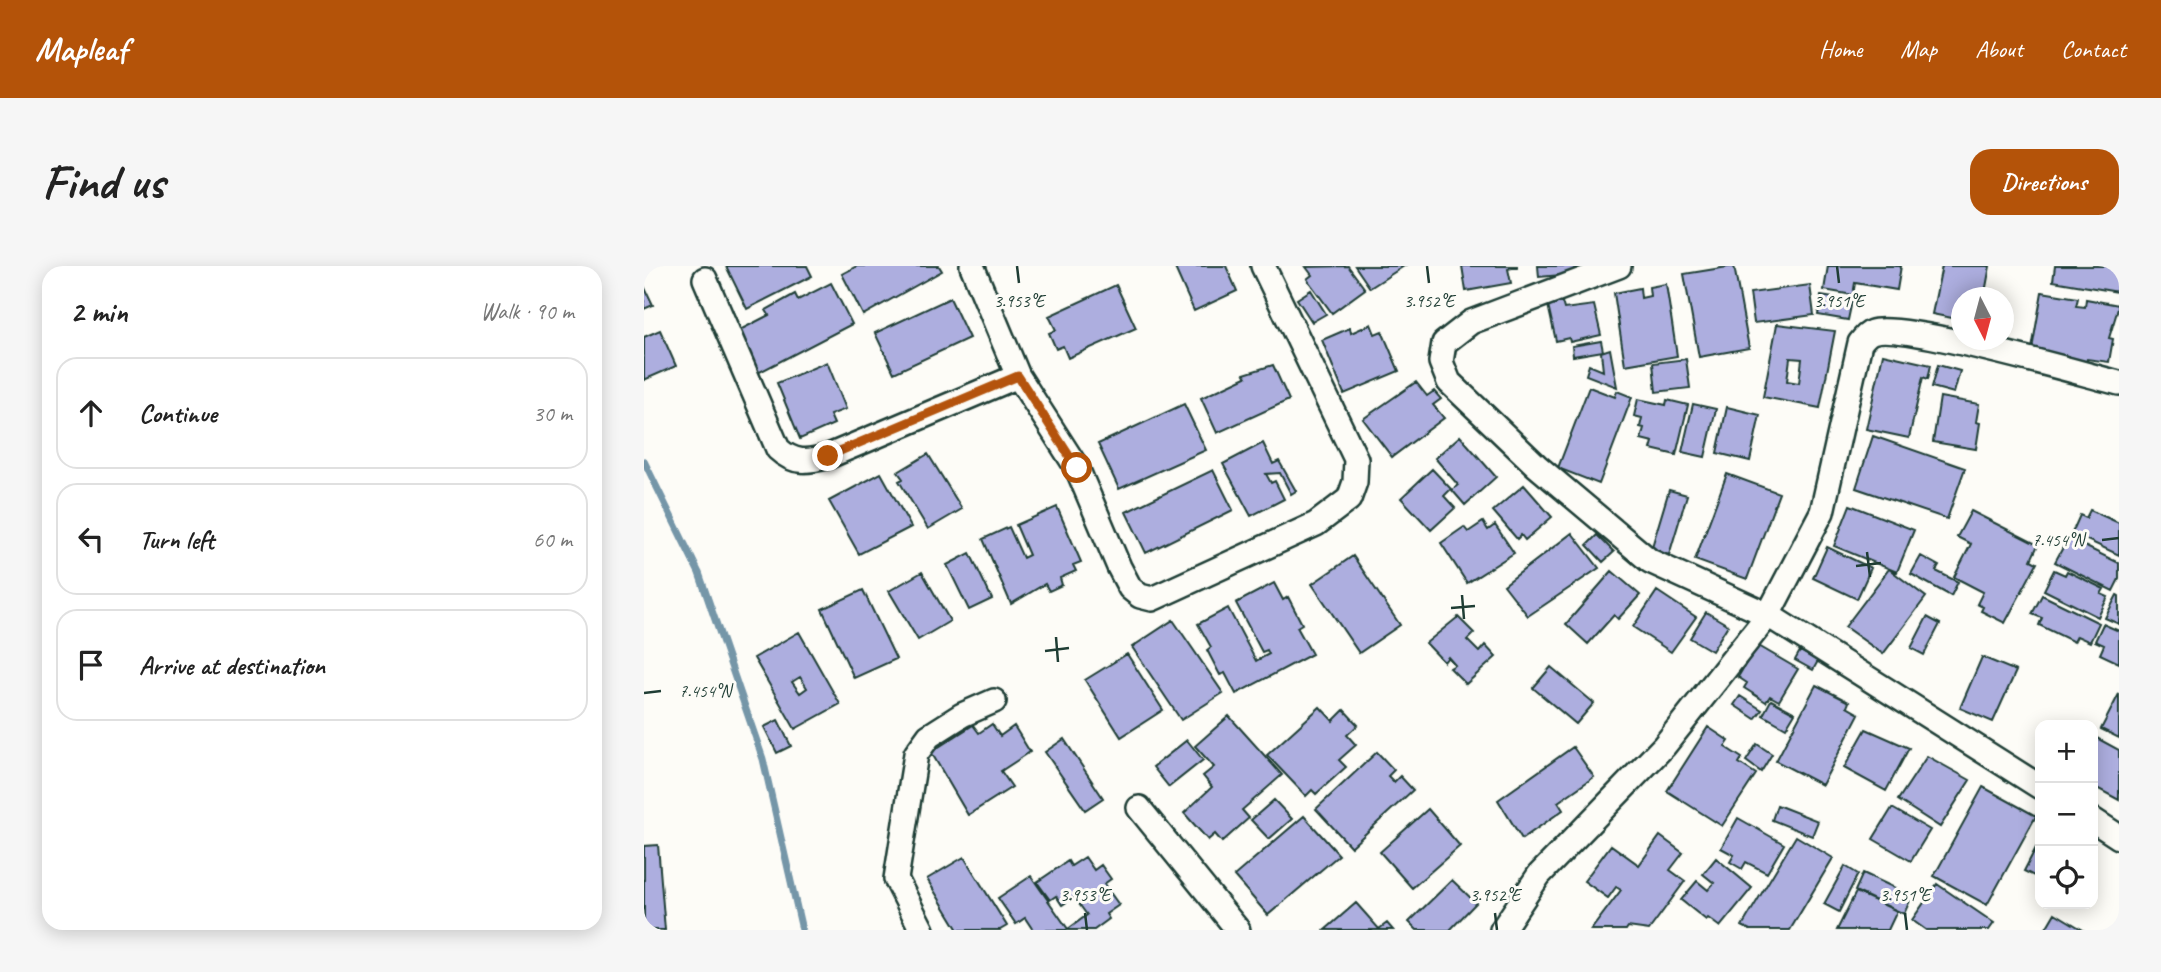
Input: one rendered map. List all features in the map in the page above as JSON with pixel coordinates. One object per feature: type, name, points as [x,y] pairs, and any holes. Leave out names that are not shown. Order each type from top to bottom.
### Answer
[{"type":"street","points":[[972,266],[1018,376],[1077,468],[1130,588],[1140,596],[1152,599],[1316,524],[1349,499],[1355,482],[1356,459],[1263,266]]},
{"type":"street","points":[[1619,266],[1471,322],[1444,343],[1441,362],[1449,382],[1537,466],[1650,561],[1768,615],[2035,784]]},
{"type":"street","points":[[705,279],[778,449],[789,460],[808,462],[828,456],[1018,376]]},
{"type":"street","points":[[1502,930],[1539,875],[1664,746],[1768,615],[1822,512],[1860,342],[1870,332],[1885,330],[1940,339],[2119,383]]},
{"type":"street","points":[[922,930],[896,879],[916,754],[929,736],[961,715],[994,701]]},
{"type":"street","points":[[1139,808],[1238,930]]},
{"type":"street","points":[[2098,823],[2119,837]]},
{"type":"building","points":[[726,266],[807,266],[812,276],[747,309]]},
{"type":"building","points":[[857,266],[939,266],[942,271],[863,315],[842,274]]},
{"type":"building","points":[[1174,266],[1226,266],[1237,291],[1194,311]]},
{"type":"building","points":[[1348,266],[1365,289],[1332,313],[1307,279],[1312,275],[1306,267]]},
{"type":"building","points":[[1355,266],[1404,266],[1370,288]]},
{"type":"building","points":[[1462,266],[1517,267],[1508,269],[1511,283],[1466,291]]},
{"type":"building","points":[[1538,266],[1583,266],[1584,273],[1539,277]]},
{"type":"building","points":[[1734,266],[1749,348],[1699,357],[1684,274]]},
{"type":"building","points":[[1828,266],[1901,266],[1897,290],[1855,283],[1853,295],[1824,290]]},
{"type":"building","points":[[1942,266],[1990,266],[1986,287],[1951,287],[1951,318],[1932,314]]},
{"type":"building","points":[[2055,266],[2119,266],[2118,292],[2053,281]]},
{"type":"building","points":[[831,283],[852,324],[756,374],[734,333],[769,315],[766,310],[795,294],[798,300]]},
{"type":"building","points":[[1666,284],[1677,356],[1625,365],[1614,293],[1640,288],[1641,298],[1650,296],[1649,287]]},
{"type":"building","points":[[1116,285],[1136,328],[1068,358],[1063,346],[1056,349],[1049,333],[1056,330],[1049,316]]},
{"type":"building","points":[[1810,285],[1814,315],[1754,323],[1750,293]]},
{"type":"building","points":[[644,286],[653,305],[644,309]]},
{"type":"building","points":[[1311,290],[1326,314],[1312,322],[1297,299]]},
{"type":"building","points":[[2042,292],[2078,298],[2076,306],[2085,307],[2086,299],[2119,305],[2109,338],[2113,339],[2109,362],[2087,359],[2085,370],[2066,367],[2068,356],[2032,349]]},
{"type":"building","points":[[1821,296],[1852,301],[1848,320],[1818,315]]},
{"type":"building","points":[[950,298],[969,338],[894,373],[875,333]]},
{"type":"building","points":[[1562,302],[1564,309],[1594,305],[1601,335],[1570,342],[1569,338],[1556,341],[1548,305]]},
{"type":"building","points":[[1371,324],[1375,334],[1382,331],[1399,371],[1344,394],[1322,340],[1350,328],[1351,333]]},
{"type":"building","points":[[1777,324],[1835,331],[1820,408],[1763,397]],"holes":[[[1790,358],[1802,359],[1799,383],[1787,381]]]},
{"type":"building","points":[[660,330],[676,366],[644,380],[644,337]]},
{"type":"building","points":[[1601,341],[1603,351],[1573,356],[1572,346]]},
{"type":"building","points":[[1610,349],[1617,387],[1586,375],[1589,365],[1603,371],[1601,352]]},
{"type":"building","points":[[1883,354],[1931,365],[1928,379],[1923,377],[1909,438],[1866,429]]},
{"type":"building","points":[[1686,359],[1690,388],[1656,392],[1653,363]]},
{"type":"building","points":[[827,362],[846,409],[830,415],[834,424],[800,439],[777,383]]},
{"type":"building","points":[[1273,365],[1289,400],[1217,433],[1201,398],[1246,377],[1244,374]]},
{"type":"building","points":[[1938,365],[1960,371],[1954,393],[1932,387]]},
{"type":"building","points":[[1416,382],[1427,396],[1434,391],[1441,399],[1433,405],[1444,418],[1392,457],[1363,419]]},
{"type":"building","points":[[1589,387],[1615,397],[1617,391],[1632,397],[1599,484],[1558,468]]},
{"type":"building","points":[[1940,397],[1979,404],[1976,422],[1980,423],[1976,449],[1933,442]]},
{"type":"building","points":[[1638,399],[1666,405],[1667,400],[1688,405],[1676,455],[1651,449],[1653,442],[1641,439],[1644,428],[1640,427],[1642,418],[1634,416]]},
{"type":"building","points":[[1184,404],[1206,450],[1119,489],[1098,444]]},
{"type":"building","points":[[1693,404],[1716,409],[1705,457],[1682,452]]},
{"type":"building","points":[[1727,407],[1760,415],[1750,461],[1717,453]]},
{"type":"building","points":[[1460,436],[1496,477],[1465,505],[1452,490],[1458,485],[1435,458]]},
{"type":"building","points":[[1873,436],[1965,468],[1947,519],[1856,488]]},
{"type":"building","points":[[1263,443],[1273,464],[1279,461],[1296,491],[1291,494],[1280,473],[1266,474],[1271,483],[1275,481],[1284,499],[1251,516],[1223,464]]},
{"type":"building","points":[[928,454],[962,509],[928,529],[899,481],[903,479],[898,472]]},
{"type":"building","points":[[1432,469],[1451,489],[1444,496],[1455,508],[1431,530],[1401,498]]},
{"type":"building","points":[[1213,470],[1233,510],[1146,553],[1126,512]]},
{"type":"building","points":[[881,473],[911,527],[859,554],[829,501]]},
{"type":"building","points":[[1727,474],[1779,493],[1747,579],[1695,560]]},
{"type":"building","points":[[1524,485],[1552,517],[1525,540],[1521,535],[1517,539],[1493,511]]},
{"type":"building","points":[[1669,490],[1687,495],[1669,555],[1651,550]]},
{"type":"building","points":[[1850,505],[1914,530],[1897,572],[1834,546]]},
{"type":"building","points":[[1057,507],[1081,562],[1073,565],[1076,571],[1060,578],[1062,585],[1049,591],[1045,584],[1011,604],[983,539],[1009,527],[1023,558],[1029,555],[1016,525]]},
{"type":"building","points":[[2090,510],[2119,523],[2119,555],[2072,533],[2080,515],[2086,518]]},
{"type":"building","points":[[1971,511],[2038,545],[2031,560],[2037,563],[2005,623],[1981,611],[1983,607],[1977,604],[1983,592],[1954,577],[1971,544],[1957,537]]},
{"type":"building","points":[[1483,522],[1488,530],[1495,525],[1514,553],[1467,583],[1441,543],[1464,527],[1468,532]]},
{"type":"building","points":[[1572,533],[1599,568],[1528,616],[1504,585]]},
{"type":"building","points":[[1597,535],[1614,552],[1603,562],[1587,545]]},
{"type":"building","points":[[2068,538],[2119,563],[2119,579],[2113,591],[2055,562]]},
{"type":"building","points":[[1827,547],[1871,568],[1857,599],[1813,578]]},
{"type":"building","points":[[970,553],[992,599],[969,610],[947,565]]},
{"type":"building","points":[[1353,556],[1400,625],[1359,653],[1312,584]]},
{"type":"building","points":[[1921,556],[1939,566],[1936,571],[1958,582],[1951,596],[1911,574]]},
{"type":"building","points":[[1889,569],[1926,597],[1883,654],[1845,627]]},
{"type":"building","points":[[2054,570],[2065,575],[2067,571],[2104,589],[2101,594],[2108,597],[2098,617],[2044,590]]},
{"type":"building","points":[[1612,571],[1640,595],[1618,619],[1614,615],[1588,644],[1566,624]]},
{"type":"building","points":[[922,572],[950,621],[918,640],[889,591]]},
{"type":"building","points":[[1274,583],[1283,600],[1288,597],[1302,624],[1297,627],[1312,654],[1236,694],[1225,673],[1220,675],[1207,650],[1211,647],[1198,624],[1228,608],[1256,661],[1269,654],[1267,650],[1262,652],[1236,603]]},
{"type":"building","points":[[863,590],[896,659],[854,678],[822,609]]},
{"type":"building","points":[[1657,591],[1696,617],[1671,652],[1633,627]]},
{"type":"building","points":[[2042,595],[2099,623],[2090,642],[2077,636],[2074,642],[2039,625],[2042,618],[2032,614]]},
{"type":"building","points":[[2117,595],[2119,596],[2119,624],[2105,618]]},
{"type":"building","points":[[1706,612],[1728,625],[1712,651],[1690,638]]},
{"type":"building","points":[[1458,617],[1474,633],[1467,640],[1479,652],[1485,645],[1496,657],[1466,684],[1450,668],[1455,665],[1448,657],[1444,662],[1426,643]]},
{"type":"building","points":[[1927,617],[1940,624],[1924,655],[1911,648]]},
{"type":"building","points":[[1173,620],[1223,693],[1181,720],[1132,647]]},
{"type":"building","points":[[2103,624],[2119,631],[2119,663],[2100,654],[2104,645],[2095,641]]},
{"type":"building","points":[[799,632],[840,704],[795,729],[754,658]],"holes":[[[800,677],[807,688],[800,693],[792,682]]]},
{"type":"building","points":[[1757,645],[1798,669],[1779,701],[1770,696],[1766,702],[1744,688],[1747,683],[1738,677]]},
{"type":"building","points":[[1800,651],[1818,661],[1813,670],[1795,660]]},
{"type":"building","points":[[1127,654],[1163,710],[1121,737],[1085,680]]},
{"type":"building","points":[[1982,657],[2016,671],[1993,722],[1960,708]]},
{"type":"building","points":[[1551,667],[1594,703],[1576,724],[1533,688]]},
{"type":"building","points":[[1816,685],[1849,702],[1847,707],[1859,714],[1822,785],[1776,761]]},
{"type":"building","points":[[2119,694],[2119,738],[2101,729]]},
{"type":"building","points":[[1740,696],[1762,710],[1755,719],[1734,705]]},
{"type":"building","points":[[1771,700],[1795,713],[1786,728],[1763,715]]},
{"type":"building","points":[[1320,707],[1333,721],[1344,710],[1358,725],[1347,735],[1356,745],[1339,760],[1346,767],[1316,794],[1312,790],[1306,796],[1267,755]]},
{"type":"building","points":[[1229,716],[1282,775],[1242,810],[1249,818],[1222,842],[1215,834],[1208,840],[1184,813],[1212,787],[1203,776],[1214,767],[1195,746]]},
{"type":"building","points":[[778,720],[791,746],[777,753],[764,727]]},
{"type":"building","points":[[992,724],[1000,736],[1014,726],[1030,752],[1001,771],[1012,787],[968,815],[931,752],[973,725],[979,733]]},
{"type":"building","points":[[1708,727],[1729,741],[1725,747],[1742,758],[1739,763],[1756,774],[1722,826],[1667,791]]},
{"type":"building","points":[[1866,729],[1909,748],[1886,791],[1844,768]]},
{"type":"building","points":[[1064,739],[1103,798],[1085,810],[1045,752]]},
{"type":"building","points":[[2098,739],[2119,750],[2119,800],[2098,789]]},
{"type":"building","points":[[1187,740],[1203,760],[1169,787],[1153,767]]},
{"type":"building","points":[[1757,744],[1772,754],[1761,772],[1746,761]]},
{"type":"building","points":[[1573,747],[1594,777],[1558,802],[1563,810],[1522,839],[1498,800]]},
{"type":"building","points":[[1377,752],[1394,770],[1388,776],[1394,782],[1400,776],[1413,790],[1351,847],[1316,809]]},
{"type":"building","points":[[1927,756],[1970,780],[1940,827],[1898,800]]},
{"type":"building","points":[[1983,787],[2035,815],[1987,905],[1934,876]]},
{"type":"building","points":[[1274,800],[1292,819],[1269,839],[1251,820]]},
{"type":"building","points":[[1777,805],[1818,821],[1812,836],[1772,820]]},
{"type":"building","points":[[1892,808],[1930,830],[1911,861],[1873,839]]},
{"type":"building","points":[[1428,809],[1460,846],[1412,888],[1380,852]]},
{"type":"building","points":[[1304,816],[1339,855],[1268,915],[1234,876]]},
{"type":"building","points":[[1738,818],[1784,844],[1767,873],[1746,862],[1742,869],[1730,862],[1734,855],[1721,848]]},
{"type":"building","points":[[1660,836],[1683,853],[1670,870],[1685,881],[1649,930],[1628,927],[1626,930],[1591,930],[1621,890],[1616,887],[1608,898],[1584,881],[1611,845],[1639,865]]},
{"type":"building","points":[[1796,836],[1833,858],[1790,930],[1750,930],[1742,926]]},
{"type":"building","points":[[658,845],[665,930],[644,930],[644,846]]},
{"type":"building","points":[[2035,850],[2035,876],[2024,871]]},
{"type":"building","points":[[964,857],[1007,926],[1000,930],[958,930],[927,879]]},
{"type":"building","points":[[1085,857],[1094,870],[1101,865],[1111,879],[1104,884],[1119,905],[1106,914],[1109,919],[1094,930],[1033,930],[1025,918],[1016,924],[998,898],[1031,876],[1068,929],[1087,915],[1074,897],[1062,905],[1056,896],[1050,900],[1037,882],[1068,861],[1071,866]]},
{"type":"building","points":[[1716,858],[1752,888],[1720,927],[1708,918],[1706,920],[1681,900],[1697,881],[1708,890],[1714,883],[1703,874]]},
{"type":"building","points":[[1845,866],[1858,874],[1839,912],[1824,904]]},
{"type":"building","points":[[1863,873],[1912,896],[1904,914],[1855,891]]},
{"type":"building","points":[[1452,880],[1476,903],[1450,930],[1417,930],[1409,922]]},
{"type":"building","points":[[1937,884],[1994,923],[1989,930],[1926,930],[1912,920]]},
{"type":"building","points":[[1856,892],[1897,911],[1888,930],[1837,930]]},
{"type":"building","points":[[1356,903],[1379,929],[1387,923],[1393,930],[1325,930]]},
{"type":"building","points":[[2055,913],[2083,930],[2045,930]]},
{"type":"waterway","points":[[644,461],[699,573],[763,759],[802,930]]},
{"type":"route","points":[[828,456],[1018,376],[1077,468]]}]
